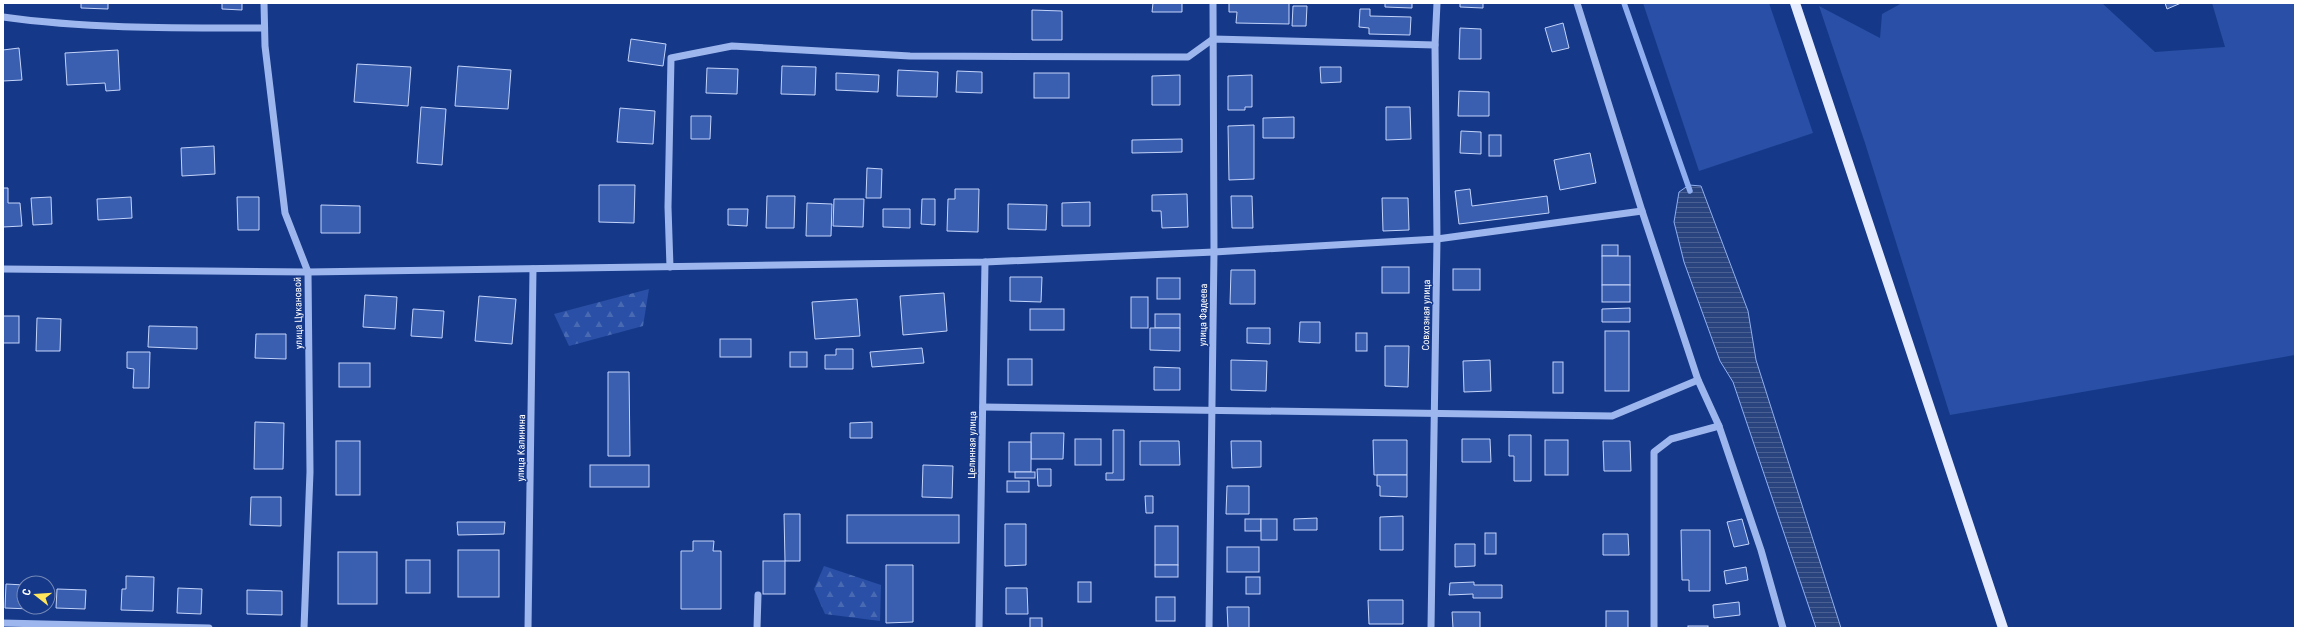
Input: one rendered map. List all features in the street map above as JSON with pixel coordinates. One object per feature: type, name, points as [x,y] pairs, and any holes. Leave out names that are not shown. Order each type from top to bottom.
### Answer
[{"type":"main road","points":[[1795,3],[2003,628]]},
{"type":"street","name":"улица Цукановой","points":[[264,3],[264,28],[284,213],[308,272],[310,472],[304,628]]},
{"type":"street","name":"улица Фадеева","points":[[1209,628],[1214,252],[1213,3]]},
{"type":"street","name":"Совхозная улица","points":[[1431,628],[1437,239],[1435,45],[1437,3]]},
{"type":"street","points":[[1577,3],[1642,211],[1698,380],[1719,426],[1761,550],[1783,628]]},
{"type":"street","points":[[3,17],[48,23],[176,28],[264,28]]},
{"type":"street","points":[[670,267],[668,207],[671,58],[732,46],[910,56],[1188,57],[1213,39],[1435,45]]},
{"type":"street","points":[[3,269],[308,272],[985,262],[1214,252],[1437,239],[1642,211]]},
{"type":"street","name":"Целинная улица","points":[[979,628],[985,262]]},
{"type":"street","name":"улица Калинина","points":[[528,628],[533,269]]},
{"type":"street","points":[[983,407],[1212,409],[1612,416],[1698,380]]},
{"type":"street","points":[[1654,628],[1654,452],[1671,439],[1719,426]]},
{"type":"street","points":[[757,628],[758,595]]},
{"type":"street","points":[[3,623],[209,628]]},
{"type":"green space","points":[[1643,3],[1769,3],[1813,133],[1699,171]]},
{"type":"green space","points":[[1902,3],[2102,3],[2155,52],[2225,47],[2212,3],[2295,3],[2295,355],[1950,415],[1865,143],[1819,6],[1880,38],[1882,14]]},
{"type":"green space","points":[[649,289],[643,326],[569,346],[554,314]]},
{"type":"green space","points":[[824,566],[881,585],[880,621],[825,614],[814,589]]},
{"type":"shaded area","points":[[1689,185],[1701,186],[1748,311],[1756,360],[1841,628],[1816,628],[1733,382],[1720,361],[1684,262],[1674,222],[1679,192]]},
{"type":"building","points":[[81,3],[108,3],[108,9],[81,8]]},
{"type":"building","points":[[222,3],[242,3],[242,10],[222,9]]},
{"type":"building","points":[[1153,3],[1182,3],[1182,12],[1152,12]]},
{"type":"building","points":[[1229,3],[1289,3],[1289,24],[1236,23],[1237,12],[1229,12]]},
{"type":"building","points":[[1385,3],[1412,3],[1412,8],[1385,7]]},
{"type":"building","points":[[1460,3],[1483,3],[1483,8],[1460,7]]},
{"type":"building","points":[[2165,3],[2181,3],[2167,9]]},
{"type":"building","points":[[1293,6],[1307,6],[1306,26],[1292,26]]},
{"type":"building","points":[[1360,9],[1370,9],[1370,16],[1411,17],[1410,35],[1369,34],[1369,28],[1359,27]]},
{"type":"building","points":[[1032,10],[1062,11],[1062,40],[1032,40]]},
{"type":"building","points":[[1563,23],[1569,48],[1552,52],[1545,28]]},
{"type":"building","points":[[1460,28],[1481,29],[1481,59],[1459,59]]},
{"type":"building","points":[[631,39],[666,44],[663,66],[628,61]]},
{"type":"building","points":[[19,48],[22,80],[3,81],[3,50]]},
{"type":"building","points":[[118,50],[120,90],[106,91],[105,83],[67,85],[65,53]]},
{"type":"building","points":[[357,64],[411,67],[408,106],[354,102]]},
{"type":"building","points":[[458,66],[511,70],[508,109],[455,106]]},
{"type":"building","points":[[782,66],[816,67],[815,95],[781,94]]},
{"type":"building","points":[[1320,67],[1341,67],[1341,82],[1321,83]]},
{"type":"building","points":[[707,68],[738,69],[737,94],[706,93]]},
{"type":"building","points":[[898,70],[938,72],[937,97],[897,96]]},
{"type":"building","points":[[957,71],[982,72],[982,93],[956,92]]},
{"type":"building","points":[[836,73],[879,75],[878,92],[836,90]]},
{"type":"building","points":[[1034,73],[1069,73],[1069,98],[1034,98]]},
{"type":"building","points":[[1180,75],[1180,105],[1152,105],[1152,76]]},
{"type":"building","points":[[1252,75],[1252,107],[1245,107],[1245,110],[1228,110],[1228,76]]},
{"type":"building","points":[[1459,91],[1489,92],[1489,116],[1458,116]]},
{"type":"building","points":[[421,107],[446,109],[442,165],[417,163]]},
{"type":"building","points":[[1386,107],[1410,107],[1411,139],[1386,140]]},
{"type":"building","points":[[620,108],[655,111],[653,144],[617,142]]},
{"type":"building","points":[[691,116],[711,116],[710,139],[691,139]]},
{"type":"building","points":[[1294,117],[1294,138],[1263,138],[1263,118]]},
{"type":"building","points":[[1254,125],[1254,179],[1229,180],[1228,126]]},
{"type":"building","points":[[1461,131],[1481,132],[1481,154],[1460,153]]},
{"type":"building","points":[[1489,135],[1501,135],[1501,156],[1489,156]]},
{"type":"building","points":[[1182,139],[1182,152],[1132,153],[1132,140]]},
{"type":"building","points":[[214,146],[215,174],[182,176],[181,148]]},
{"type":"building","points":[[1590,153],[1596,183],[1560,190],[1554,160]]},
{"type":"building","points":[[867,168],[882,169],[881,198],[866,198]]},
{"type":"building","points":[[599,185],[635,185],[634,223],[599,222]]},
{"type":"building","points":[[3,188],[8,188],[8,203],[20,203],[22,226],[3,227]]},
{"type":"building","points":[[955,189],[979,189],[978,232],[947,231],[948,199],[955,199]]},
{"type":"building","points":[[1470,189],[1472,206],[1547,196],[1549,213],[1459,224],[1455,191]]},
{"type":"building","points":[[1187,194],[1188,227],[1162,228],[1161,211],[1152,211],[1152,195]]},
{"type":"building","points":[[767,196],[795,196],[794,228],[766,228]]},
{"type":"building","points":[[1231,196],[1252,196],[1253,228],[1232,228]]},
{"type":"building","points":[[51,197],[52,224],[33,225],[31,198]]},
{"type":"building","points":[[131,197],[132,218],[98,220],[97,199]]},
{"type":"building","points":[[237,197],[259,197],[259,230],[238,230]]},
{"type":"building","points":[[1382,198],[1408,198],[1409,230],[1383,231]]},
{"type":"building","points":[[834,199],[864,199],[863,227],[833,226]]},
{"type":"building","points":[[922,199],[935,199],[935,225],[921,224]]},
{"type":"building","points":[[1090,202],[1090,226],[1062,226],[1062,203]]},
{"type":"building","points":[[807,203],[832,204],[831,236],[806,236]]},
{"type":"building","points":[[1008,204],[1047,205],[1046,230],[1008,229]]},
{"type":"building","points":[[321,205],[360,206],[360,233],[321,233]]},
{"type":"building","points":[[728,209],[748,209],[747,226],[728,225]]},
{"type":"building","points":[[883,209],[910,209],[910,228],[883,227]]},
{"type":"building","points":[[1602,245],[1618,245],[1618,256],[1602,256]]},
{"type":"building","points":[[1602,256],[1630,256],[1630,285],[1602,285]]},
{"type":"building","points":[[1382,267],[1409,267],[1409,293],[1382,293]]},
{"type":"building","points":[[1453,269],[1480,269],[1480,290],[1453,290]]},
{"type":"building","points":[[1231,270],[1255,270],[1255,304],[1230,304]]},
{"type":"building","points":[[1010,277],[1042,277],[1041,302],[1010,301]]},
{"type":"building","points":[[1157,278],[1180,278],[1180,299],[1157,299]]},
{"type":"building","points":[[1602,285],[1630,285],[1630,302],[1602,302]]},
{"type":"building","points":[[944,293],[947,331],[903,335],[900,296]]},
{"type":"building","points":[[365,295],[397,297],[395,329],[363,327]]},
{"type":"building","points":[[479,296],[516,299],[512,344],[475,341]]},
{"type":"building","points":[[1131,297],[1148,297],[1148,328],[1131,328]]},
{"type":"building","points":[[857,299],[860,336],[815,339],[812,302]]},
{"type":"building","points":[[1630,308],[1630,322],[1602,322],[1602,309]]},
{"type":"building","points":[[413,309],[444,311],[442,338],[411,336]]},
{"type":"building","points":[[1030,309],[1064,309],[1064,330],[1030,330]]},
{"type":"building","points":[[1155,314],[1180,314],[1180,328],[1155,328]]},
{"type":"building","points":[[3,316],[19,316],[19,343],[3,343]]},
{"type":"building","points":[[37,318],[61,319],[60,351],[36,351]]},
{"type":"building","points":[[1300,322],[1320,322],[1320,343],[1299,342]]},
{"type":"building","points":[[149,326],[197,327],[197,349],[148,347]]},
{"type":"building","points":[[1150,328],[1180,328],[1180,351],[1150,350]]},
{"type":"building","points":[[1247,328],[1270,328],[1270,344],[1247,343]]},
{"type":"building","points":[[1605,331],[1629,331],[1629,391],[1605,391]]},
{"type":"building","points":[[1356,333],[1367,333],[1367,351],[1356,351]]},
{"type":"building","points":[[256,334],[286,334],[286,359],[255,358]]},
{"type":"building","points":[[720,339],[751,339],[751,357],[720,357]]},
{"type":"building","points":[[1385,346],[1409,346],[1408,387],[1385,386]]},
{"type":"building","points":[[922,348],[924,363],[872,367],[870,352]]},
{"type":"building","points":[[836,349],[853,349],[853,369],[825,369],[825,355],[836,355]]},
{"type":"building","points":[[127,352],[150,352],[149,388],[133,388],[134,369],[127,368]]},
{"type":"building","points":[[790,352],[807,352],[807,367],[790,367]]},
{"type":"building","points":[[1008,359],[1032,359],[1032,385],[1008,385]]},
{"type":"building","points":[[1231,360],[1267,361],[1266,391],[1231,390]]},
{"type":"building","points":[[1490,360],[1491,391],[1464,392],[1463,361]]},
{"type":"building","points":[[1553,362],[1563,362],[1563,393],[1553,393]]},
{"type":"building","points":[[339,363],[370,363],[370,387],[339,387]]},
{"type":"building","points":[[1154,367],[1180,368],[1180,390],[1154,390]]},
{"type":"building","points":[[608,372],[629,372],[630,456],[608,456]]},
{"type":"building","points":[[255,422],[284,423],[283,469],[254,469]]},
{"type":"building","points":[[872,422],[872,438],[850,438],[850,423]]},
{"type":"building","points":[[1113,430],[1124,430],[1124,480],[1106,480],[1106,473],[1113,473]]},
{"type":"building","points":[[1031,433],[1064,433],[1063,459],[1031,459]]},
{"type":"building","points":[[1509,435],[1531,435],[1531,481],[1514,481],[1514,456],[1509,456]]},
{"type":"building","points":[[1075,439],[1101,439],[1101,465],[1075,465]]},
{"type":"building","points":[[1462,439],[1490,439],[1491,462],[1462,462]]},
{"type":"building","points":[[1373,440],[1407,440],[1407,475],[1374,475]]},
{"type":"building","points":[[1545,440],[1568,440],[1568,475],[1545,475]]},
{"type":"building","points":[[336,441],[360,441],[360,495],[336,495]]},
{"type":"building","points":[[1140,441],[1179,441],[1180,465],[1140,465]]},
{"type":"building","points":[[1231,441],[1261,441],[1261,467],[1232,468]]},
{"type":"building","points":[[1603,441],[1630,441],[1631,471],[1604,471]]},
{"type":"building","points":[[1009,442],[1031,442],[1031,472],[1009,472]]},
{"type":"building","points":[[590,465],[649,465],[649,487],[590,487]]},
{"type":"building","points":[[923,465],[953,466],[952,498],[922,497]]},
{"type":"building","points":[[1037,469],[1051,469],[1051,486],[1038,486]]},
{"type":"building","points":[[1015,472],[1035,472],[1035,478],[1015,478]]},
{"type":"building","points":[[1377,475],[1407,475],[1407,497],[1380,496],[1380,486],[1377,486]]},
{"type":"building","points":[[1007,481],[1029,481],[1029,492],[1007,492]]},
{"type":"building","points":[[1227,486],[1249,486],[1249,514],[1226,514]]},
{"type":"building","points":[[1145,496],[1153,496],[1153,513],[1146,513]]},
{"type":"building","points":[[251,497],[281,497],[281,526],[250,525]]},
{"type":"building","points":[[784,514],[800,514],[800,561],[785,561]]},
{"type":"building","points":[[847,515],[959,515],[959,543],[847,543]]},
{"type":"building","points":[[1403,516],[1403,550],[1380,550],[1380,517]]},
{"type":"building","points":[[1317,518],[1317,530],[1294,530],[1294,519]]},
{"type":"building","points":[[1245,519],[1261,519],[1261,531],[1245,531]]},
{"type":"building","points":[[1261,519],[1277,519],[1277,540],[1261,540]]},
{"type":"building","points":[[1742,519],[1749,544],[1734,547],[1727,522]]},
{"type":"building","points":[[457,522],[505,522],[504,534],[458,535]]},
{"type":"building","points":[[1005,524],[1026,524],[1026,565],[1005,566]]},
{"type":"building","points":[[1155,526],[1178,526],[1178,565],[1155,565]]},
{"type":"building","points":[[1681,530],[1710,530],[1710,591],[1689,591],[1689,580],[1682,580]]},
{"type":"building","points":[[1485,533],[1496,533],[1496,554],[1485,554]]},
{"type":"building","points":[[1603,534],[1628,534],[1629,555],[1603,555]]},
{"type":"building","points":[[693,541],[714,541],[713,551],[721,551],[721,609],[681,609],[681,551],[693,551]]},
{"type":"building","points":[[1455,544],[1475,544],[1475,566],[1455,567]]},
{"type":"building","points":[[1227,547],[1259,547],[1259,572],[1227,572]]},
{"type":"building","points":[[458,550],[499,550],[499,597],[458,597]]},
{"type":"building","points":[[338,552],[377,552],[377,604],[338,604]]},
{"type":"building","points":[[406,560],[430,560],[430,593],[406,593]]},
{"type":"building","points":[[763,561],[785,561],[785,594],[763,594]]},
{"type":"building","points":[[886,565],[913,565],[913,622],[886,623]]},
{"type":"building","points":[[1155,565],[1178,565],[1178,577],[1155,577]]},
{"type":"building","points":[[1746,567],[1748,580],[1726,584],[1724,571]]},
{"type":"building","points":[[126,576],[154,577],[153,611],[121,610],[122,589],[126,589]]},
{"type":"building","points":[[1246,577],[1260,577],[1260,594],[1246,594]]},
{"type":"building","points":[[1078,582],[1091,582],[1091,602],[1078,602]]},
{"type":"building","points":[[1474,582],[1474,585],[1502,585],[1502,598],[1473,598],[1473,594],[1449,595],[1450,583]]},
{"type":"building","points":[[6,584],[16,585],[16,608],[5,608]]},
{"type":"building","points":[[178,588],[202,589],[201,614],[177,613]]},
{"type":"building","points":[[1006,588],[1027,588],[1028,614],[1006,614]]},
{"type":"building","points":[[57,589],[86,590],[85,609],[56,608]]},
{"type":"building","points":[[247,590],[282,591],[282,615],[247,614]]},
{"type":"building","points":[[1156,597],[1175,597],[1175,621],[1156,621]]},
{"type":"building","points":[[1368,600],[1403,600],[1403,624],[1369,624]]},
{"type":"building","points":[[1739,602],[1740,615],[1714,618],[1713,605]]},
{"type":"building","points":[[1227,607],[1249,607],[1249,628],[1228,628]]},
{"type":"building","points":[[1606,611],[1628,611],[1628,628],[1606,628]]},
{"type":"building","points":[[1452,612],[1480,612],[1480,628],[1453,628]]},
{"type":"building","points":[[1030,618],[1042,618],[1042,628],[1030,628]]},
{"type":"building","points":[[1688,626],[1708,626],[1708,628],[1688,628]]},
{"type":"waterway","points":[[1624,3],[1690,191]]}]
